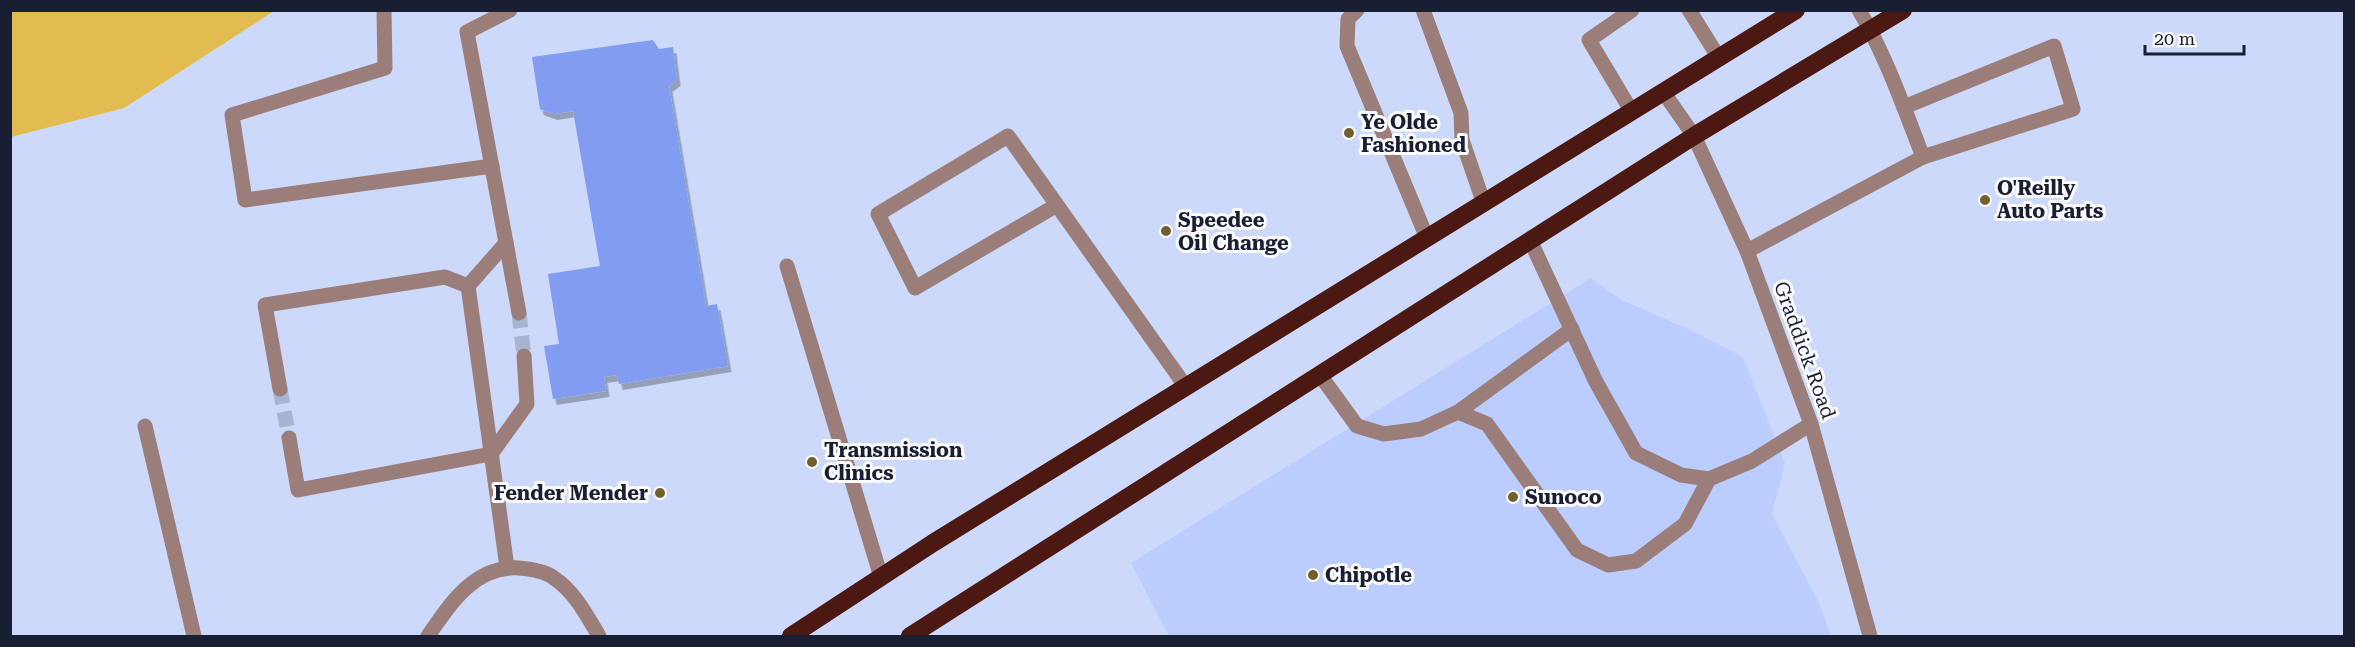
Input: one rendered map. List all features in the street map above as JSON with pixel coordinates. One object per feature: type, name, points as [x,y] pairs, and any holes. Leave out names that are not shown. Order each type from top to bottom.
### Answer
[{"type":"highway","points":[[791,636],[933,543],[1796,10]]},
{"type":"highway","points":[[910,636],[1694,136],[1903,10]]},
{"type":"street","points":[[384,10],[385,68],[232,115],[246,200],[492,166]]},
{"type":"street","points":[[510,10],[467,32],[519,313]]},
{"type":"street","points":[[1424,10],[1461,113],[1462,140],[1484,204]]},
{"type":"street","points":[[1632,10],[1589,40],[1632,112]]},
{"type":"street","points":[[1689,10],[1719,58]]},
{"type":"street","points":[[1859,10],[1871,31],[1923,157]]},
{"type":"street","points":[[1352,15],[1347,46],[1427,238]]},
{"type":"street","points":[[1747,251],[1923,157],[2073,109],[2054,46],[1904,107]]},
{"type":"street","name":"Graddick Road","points":[[1664,93],[1694,136],[1747,251],[1811,424],[1870,636]]},
{"type":"street","points":[[1057,205],[915,288],[878,214],[1008,136],[1057,205],[1186,387]]},
{"type":"street","points":[[1530,240],[1596,382],[1636,453],[1681,475],[1710,478],[1752,461],[1811,424]]},
{"type":"street","points":[[506,243],[468,286],[507,567]]},
{"type":"street","points":[[787,266],[881,577]]},
{"type":"street","points":[[280,388],[265,305],[445,277],[468,286]]},
{"type":"street","points":[[1320,375],[1357,426],[1384,434],[1421,429],[1458,412],[1572,329]]},
{"type":"street","points":[[289,438],[298,490],[491,454],[527,404],[524,356]]},
{"type":"street","points":[[1458,412],[1486,424],[1577,550],[1608,565],[1636,561],[1685,524],[1710,478]]},
{"type":"street","points":[[144,426],[194,636]]},
{"type":"street","points":[[428,636],[460,593],[480,575],[507,567],[531,568],[554,577],[574,597],[599,636]]},
{"type":"shaded area","points":[[11,10],[274,11],[124,108],[11,137]]},
{"type":"shaded area","points":[[1591,278],[1620,299],[1690,330],[1743,357],[1785,463],[1772,514],[1819,603],[1831,636],[1169,636],[1131,563]]},
{"type":"building","points":[[653,40],[659,49],[673,47],[677,80],[669,86],[706,306],[717,304],[728,366],[619,384],[617,375],[604,377],[606,391],[553,399],[544,346],[559,344],[548,274],[600,266],[573,111],[554,114],[540,109],[532,57]]},
{"type":"tunnel","points":[[519,313],[524,356]]},
{"type":"tunnel","points":[[280,389],[289,438]]},
{"type":"place","name":"Ye Olde Fashioned","points":[[1349,133]]},
{"type":"place","name":"O'Reilly Auto Parts","points":[[1985,200]]},
{"type":"place","name":"Speedee Oil Change","points":[[1166,231]]},
{"type":"place","name":"Transmission Clinics","points":[[812,462]]},
{"type":"place","name":"Fender Mender","points":[[660,493]]},
{"type":"place","name":"Sunoco","points":[[1513,497]]},
{"type":"place","name":"Chipotle","points":[[1313,575]]}]
